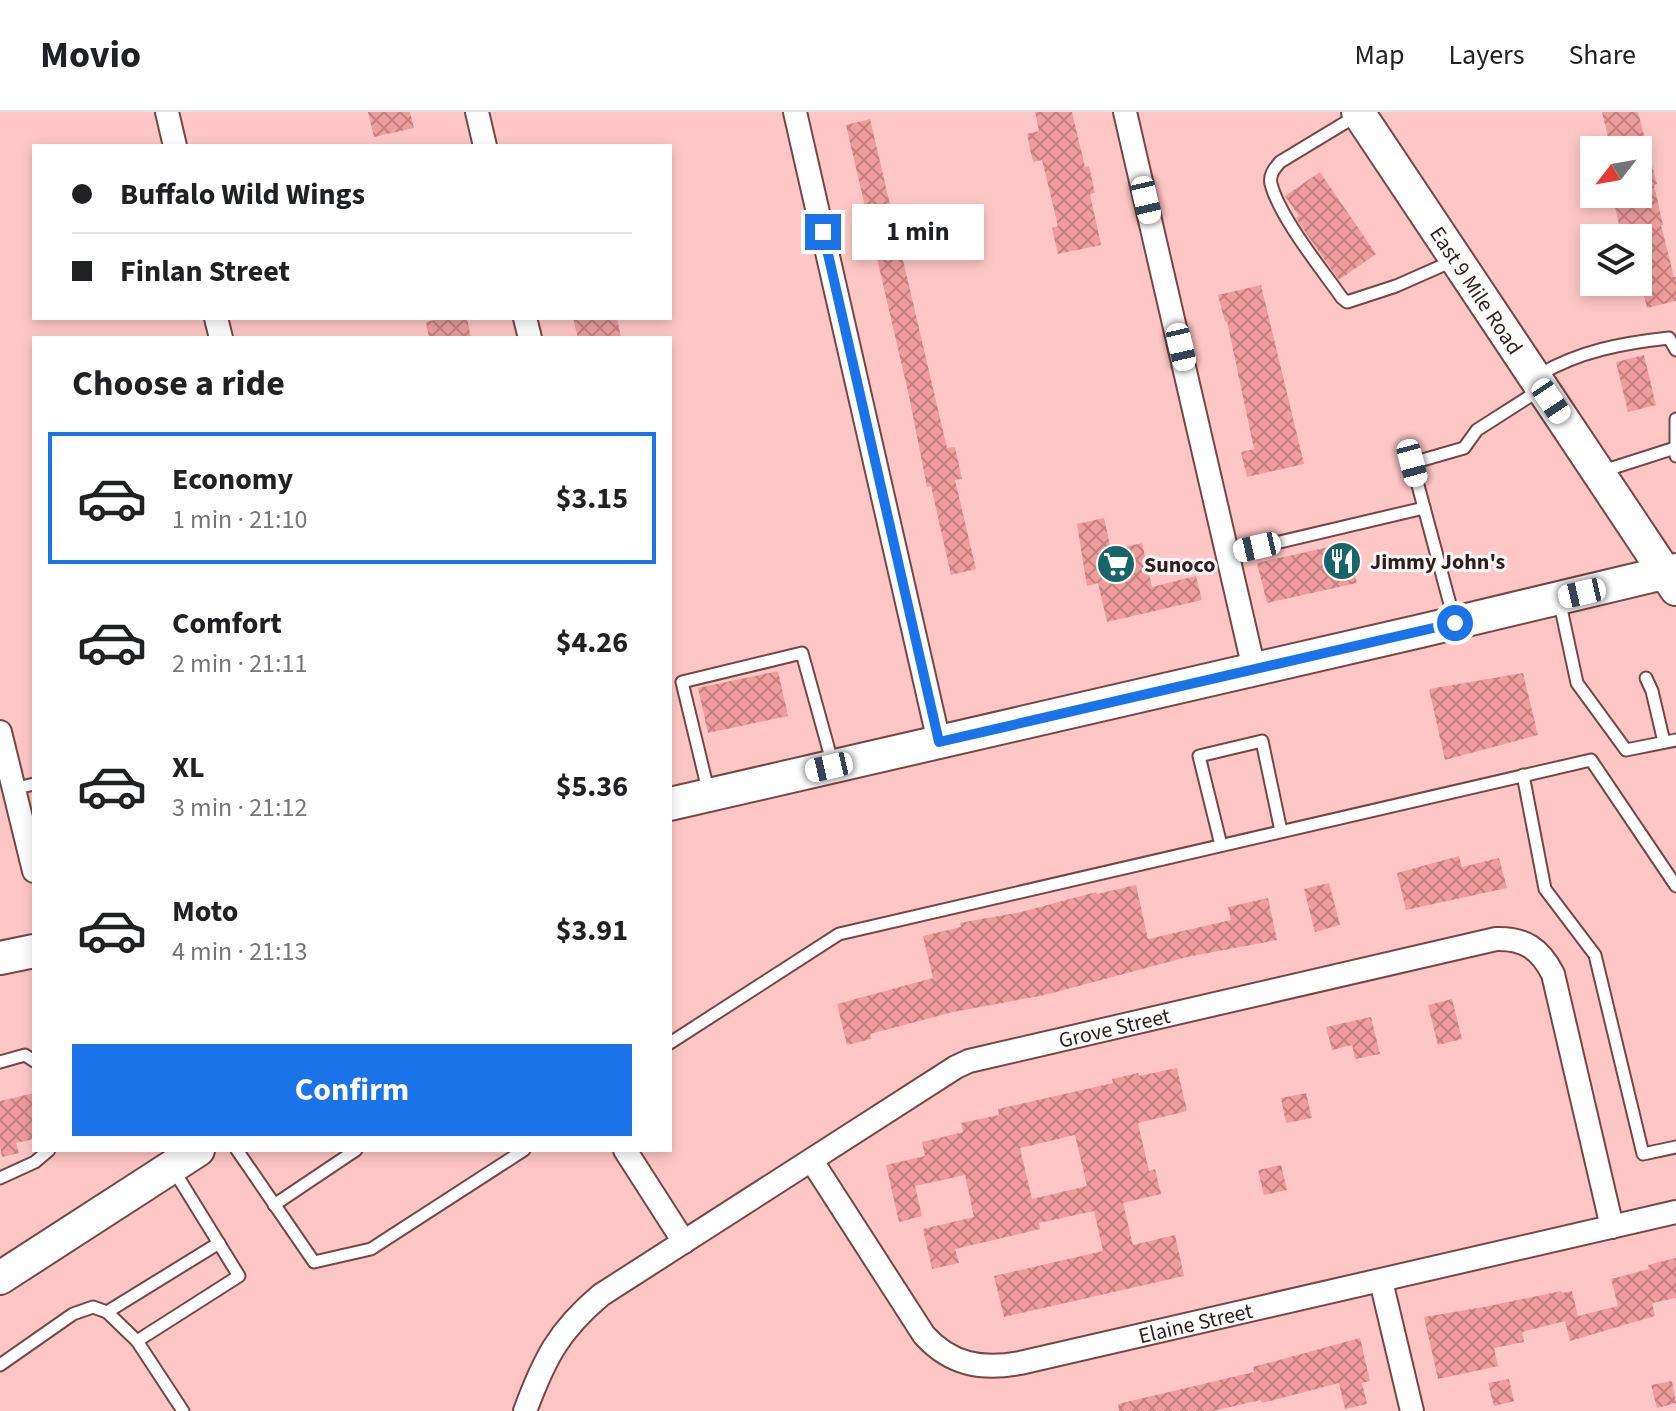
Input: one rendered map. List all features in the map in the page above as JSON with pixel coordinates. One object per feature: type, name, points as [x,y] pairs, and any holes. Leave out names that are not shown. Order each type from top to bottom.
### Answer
[{"type":"main road","name":"East 9 Mile Road","points":[[1359,113],[1598,473],[1672,577]]},
{"type":"main road","points":[[672,804],[1559,598],[1672,577]]},
{"type":"main road","points":[[0,958],[32,951]]},
{"type":"main road","points":[[1,1276],[185,1158]]},
{"type":"street","points":[[167,112],[175,144]]},
{"type":"street","points":[[477,112],[485,144]]},
{"type":"street","points":[[795,112],[939,742]]},
{"type":"street","points":[[1125,112],[1254,669]]},
{"type":"street","points":[[0,732],[24,787],[32,854]]},
{"type":"street","name":"Grove Street","points":[[525,1411],[544,1361],[568,1326],[601,1295],[956,1067],[969,1061],[1478,942],[1519,940],[1535,948],[1553,974],[1612,1227]]},
{"type":"street","points":[[626,1152],[684,1242]]},
{"type":"street","name":"Elaine Street","points":[[812,1161],[924,1335],[943,1352],[970,1365],[996,1367],[1676,1212]]},
{"type":"street","points":[[1381,1281],[1412,1411]]},
{"type":"lane","points":[[1359,113],[1280,162],[1273,170],[1270,182],[1287,218],[1347,302],[1396,286],[1456,260]]},
{"type":"lane","points":[[1455,623],[1412,463],[1464,448],[1483,425],[1538,383],[1561,361],[1619,344],[1669,338],[1676,350]]},
{"type":"lane","points":[[1676,419],[1676,456]]},
{"type":"lane","points":[[1598,473],[1675,448]]},
{"type":"lane","points":[[1229,554],[1424,508]]},
{"type":"lane","points":[[1559,598],[1577,683],[1626,750],[1670,741],[1646,678]]},
{"type":"lane","points":[[709,795],[682,682],[802,653],[834,766]]},
{"type":"lane","points":[[1221,845],[1199,756],[1262,741],[1281,831]]},
{"type":"lane","points":[[672,1042],[839,934],[1591,760],[1676,886]]},
{"type":"lane","points":[[1523,775],[1545,889],[1595,955],[1643,1154],[1676,1147]]},
{"type":"lane","points":[[0,1062],[30,1058]]},
{"type":"lane","points":[[0,1178],[35,1162],[47,1152]]},
{"type":"lane","points":[[238,1152],[314,1262],[371,1249],[521,1152]]},
{"type":"lane","points":[[274,1205],[353,1152]]},
{"type":"lane","points":[[137,1341],[239,1276],[219,1243],[185,1158]]},
{"type":"lane","points":[[107,1312],[219,1243]]},
{"type":"lane","points":[[0,1365],[73,1314],[93,1307],[107,1312],[137,1341],[183,1411]]},
{"type":"building","points":[[368,112],[410,112],[414,128],[374,137]]},
{"type":"building","points":[[1035,112],[1072,112],[1085,167],[1089,166],[1095,193],[1090,194],[1101,245],[1058,254],[1052,228],[1058,226],[1042,160],[1033,162],[1027,134],[1039,131]]},
{"type":"building","points":[[1602,112],[1638,112],[1644,136],[1608,136]]},
{"type":"building","points":[[870,119],[947,448],[955,447],[962,479],[955,480],[976,569],[951,575],[931,486],[927,487],[846,125]]},
{"type":"building","points":[[1652,165],[1661,225],[1676,277],[1676,301],[1647,308],[1644,296],[1652,296],[1652,224],[1619,224],[1615,208],[1652,208]]},
{"type":"building","points":[[1320,172],[1376,254],[1339,280],[1299,223],[1296,218],[1299,216],[1285,196]]},
{"type":"building","points":[[1261,285],[1304,464],[1247,477],[1241,452],[1254,449],[1227,321],[1218,295]]},
{"type":"building","points":[[467,320],[471,336],[429,336],[426,322]]},
{"type":"building","points":[[574,320],[617,320],[621,336],[578,336]]},
{"type":"building","points":[[1644,355],[1656,405],[1628,412],[1616,362]]},
{"type":"building","points":[[1104,518],[1111,550],[1142,543],[1152,587],[1196,576],[1202,600],[1107,622],[1098,583],[1087,586],[1077,524]]},
{"type":"building","points":[[1347,543],[1357,583],[1267,603],[1257,563]]},
{"type":"building","points":[[778,671],[788,716],[708,733],[698,688]]},
{"type":"building","points":[[1523,673],[1538,735],[1445,760],[1429,689]]},
{"type":"building","points":[[1459,856],[1462,867],[1499,858],[1507,888],[1406,910],[1397,873]]},
{"type":"building","points":[[1329,883],[1340,925],[1315,932],[1304,889]]},
{"type":"building","points":[[1136,885],[1148,939],[1231,920],[1228,907],[1268,898],[1277,940],[1187,957],[1045,995],[953,1012],[870,1034],[871,1039],[847,1045],[837,1004],[933,978],[923,936],[961,927],[960,923]]},
{"type":"building","points":[[1452,999],[1462,1039],[1438,1045],[1428,1005]]},
{"type":"building","points":[[1371,1017],[1380,1054],[1355,1059],[1352,1045],[1332,1050],[1326,1027]]},
{"type":"building","points":[[1177,1068],[1187,1111],[1138,1123],[1149,1171],[1155,1169],[1161,1194],[1123,1203],[1133,1245],[1175,1235],[1184,1276],[1004,1317],[994,1276],[1103,1251],[1094,1211],[1039,1223],[1040,1229],[955,1249],[959,1263],[932,1269],[923,1229],[974,1217],[965,1175],[915,1186],[922,1216],[899,1222],[886,1165],[925,1156],[922,1142],[963,1132],[961,1123],[999,1115],[998,1109],[1113,1083],[1112,1079],[1138,1073],[1139,1076]],"holes":[[[1075,1135],[1087,1186],[1032,1199],[1020,1148]]]},
{"type":"building","points":[[32,1093],[32,1139],[16,1143],[19,1153],[2,1157],[0,1147],[0,1101]]},
{"type":"building","points":[[1306,1093],[1312,1118],[1286,1123],[1281,1098]]},
{"type":"building","points":[[1281,1165],[1287,1190],[1264,1195],[1258,1170]]},
{"type":"building","points":[[1676,1258],[1676,1298],[1652,1303],[1655,1316],[1570,1341],[1565,1321],[1522,1332],[1524,1342],[1494,1348],[1498,1366],[1438,1379],[1424,1317],[1561,1291],[1572,1291],[1578,1316],[1618,1306],[1611,1279]]},
{"type":"building","points":[[1360,1338],[1370,1381],[1362,1383],[1367,1404],[1345,1409],[1339,1383],[1262,1403],[1261,1400],[1213,1411],[1119,1411],[1118,1404],[1254,1372],[1253,1367]]},
{"type":"building","points":[[1509,1379],[1514,1401],[1494,1406],[1488,1383]]},
{"type":"building","points":[[1672,1381],[1676,1403],[1657,1408],[1651,1385]]},
{"type":"place","name":"Jimmy John's","points":[[1342,561]]},
{"type":"place","name":"Sunoco","points":[[1116,564]]},
{"type":"route","points":[[823,232],[939,742],[1455,623]]}]
